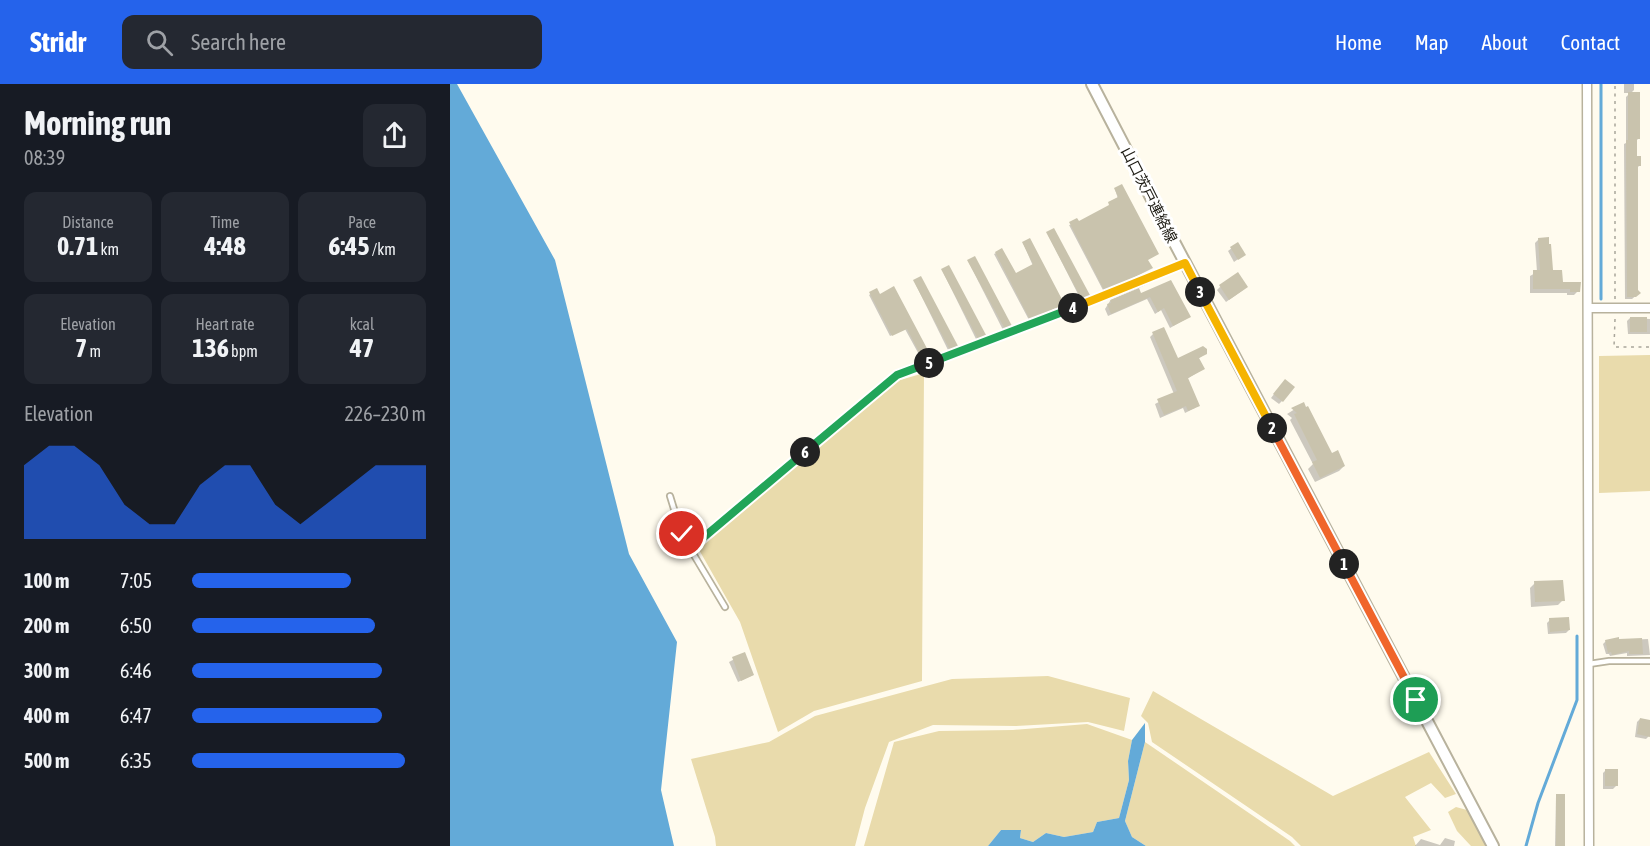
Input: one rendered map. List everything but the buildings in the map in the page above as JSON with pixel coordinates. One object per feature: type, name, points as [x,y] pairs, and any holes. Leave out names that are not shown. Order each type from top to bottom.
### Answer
[{"type":"street","name":"山口茨戸連絡線","points":[[1092,84],[1493,846]]},
{"type":"street","points":[[1587,84],[1589,846]]},
{"type":"street","points":[[1589,308],[1650,308]]},
{"type":"lane","points":[[691,548],[897,375],[1132,286],[1185,263]]},
{"type":"lane","points":[[670,496],[682,534],[725,607]]},
{"type":"lane","points":[[1589,664],[1609,661],[1650,661]]},
{"type":"path","points":[[1615,84],[1614,347],[1650,347]]},
{"type":"shaded area","points":[[1650,355],[1650,491],[1599,493],[1599,356]]},
{"type":"shaded area","points":[[924,373],[922,681],[814,711],[778,732],[740,622],[698,548],[897,381]]},
{"type":"shaded area","points":[[1048,676],[1130,698],[1124,731],[1088,722],[1016,726],[933,725],[889,742],[865,808],[855,846],[716,846],[691,759],[769,742],[815,716],[952,679]]},
{"type":"shaded area","points":[[1153,691],[1333,796],[1429,752],[1456,794],[1445,798],[1431,783],[1405,797],[1431,830],[1413,837],[1416,846],[1301,846],[1292,837],[1152,742],[1148,723],[1141,716]]},
{"type":"shaded area","points":[[1087,724],[1132,740],[1128,761],[1129,780],[1119,818],[1097,822],[1093,832],[1064,837],[1046,833],[1033,842],[1020,838],[1021,831],[1001,830],[988,846],[864,846],[894,742],[939,731],[1013,730]]},
{"type":"shaded area","points":[[1145,742],[1295,846],[1146,846],[1132,837],[1125,821]]},
{"type":"shaded area","points":[[1456,807],[1467,810],[1487,846],[1471,846],[1457,831],[1448,812]]},
{"type":"water","points":[[450,84],[457,84],[555,260],[629,554],[677,642],[661,790],[674,846],[450,846]]},
{"type":"water","points":[[1145,723],[1145,742],[1125,821],[1132,837],[1146,846],[988,846],[1001,830],[1021,830],[1020,838],[1033,842],[1046,833],[1064,837],[1093,832],[1097,822],[1119,818],[1129,780],[1128,761],[1132,740]]},
{"type":"waterway","points":[[1601,84],[1601,299]]},
{"type":"waterway","points":[[1526,846],[1538,803],[1577,700],[1577,636]]},
{"type":"route","points":[[682,534],[691,548],[897,375],[1132,286],[1185,263],[1416,700]]}]
